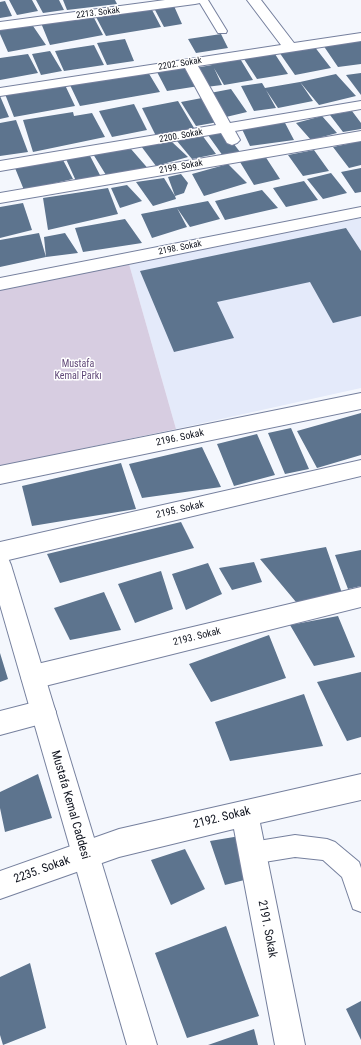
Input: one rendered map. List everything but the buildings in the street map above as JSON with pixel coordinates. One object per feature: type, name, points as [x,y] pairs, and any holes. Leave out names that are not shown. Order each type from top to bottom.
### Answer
[{"type":"street","name":"2213. Sokak","points":[[0,26],[195,0]]},
{"type":"street","points":[[254,0],[290,47]]},
{"type":"street","name":"2202. Sokak","points":[[0,92],[361,37]]},
{"type":"street","points":[[189,62],[242,156]]},
{"type":"street","name":"2200. Sokak","points":[[0,166],[361,105]]},
{"type":"street","name":"2199. Sokak","points":[[0,198],[361,136]]},
{"type":"street","name":"2198. Sokak","points":[[0,284],[361,212]]},
{"type":"street","name":"2196. Sokak","points":[[0,475],[361,401]]},
{"type":"street","name":"2195. Sokak","points":[[0,552],[361,468]]},
{"type":"street","name":"Mustafa Kemal Caddesi","points":[[0,565],[142,1045]]},
{"type":"street","name":"2193. Sokak","points":[[33,677],[361,596]]},
{"type":"street","points":[[0,723],[43,712]]},
{"type":"street","name":"2192. Sokak","points":[[85,855],[119,843],[361,787]]},
{"type":"street","name":"2191. Sokak","points":[[244,813],[290,1045]]},
{"type":"street","name":"2235. Sokak","points":[[0,885],[85,855]]},
{"type":"lane","points":[[203,0],[222,31]]},
{"type":"lane","points":[[252,853],[295,846],[327,850],[351,870],[361,901]]},
{"type":"shaded area","points":[[361,218],[361,388],[176,429],[129,264]]},
{"type":"green space","name":"Mustafa Kemal Parkı","points":[[129,264],[176,429],[0,466],[0,289]]}]
